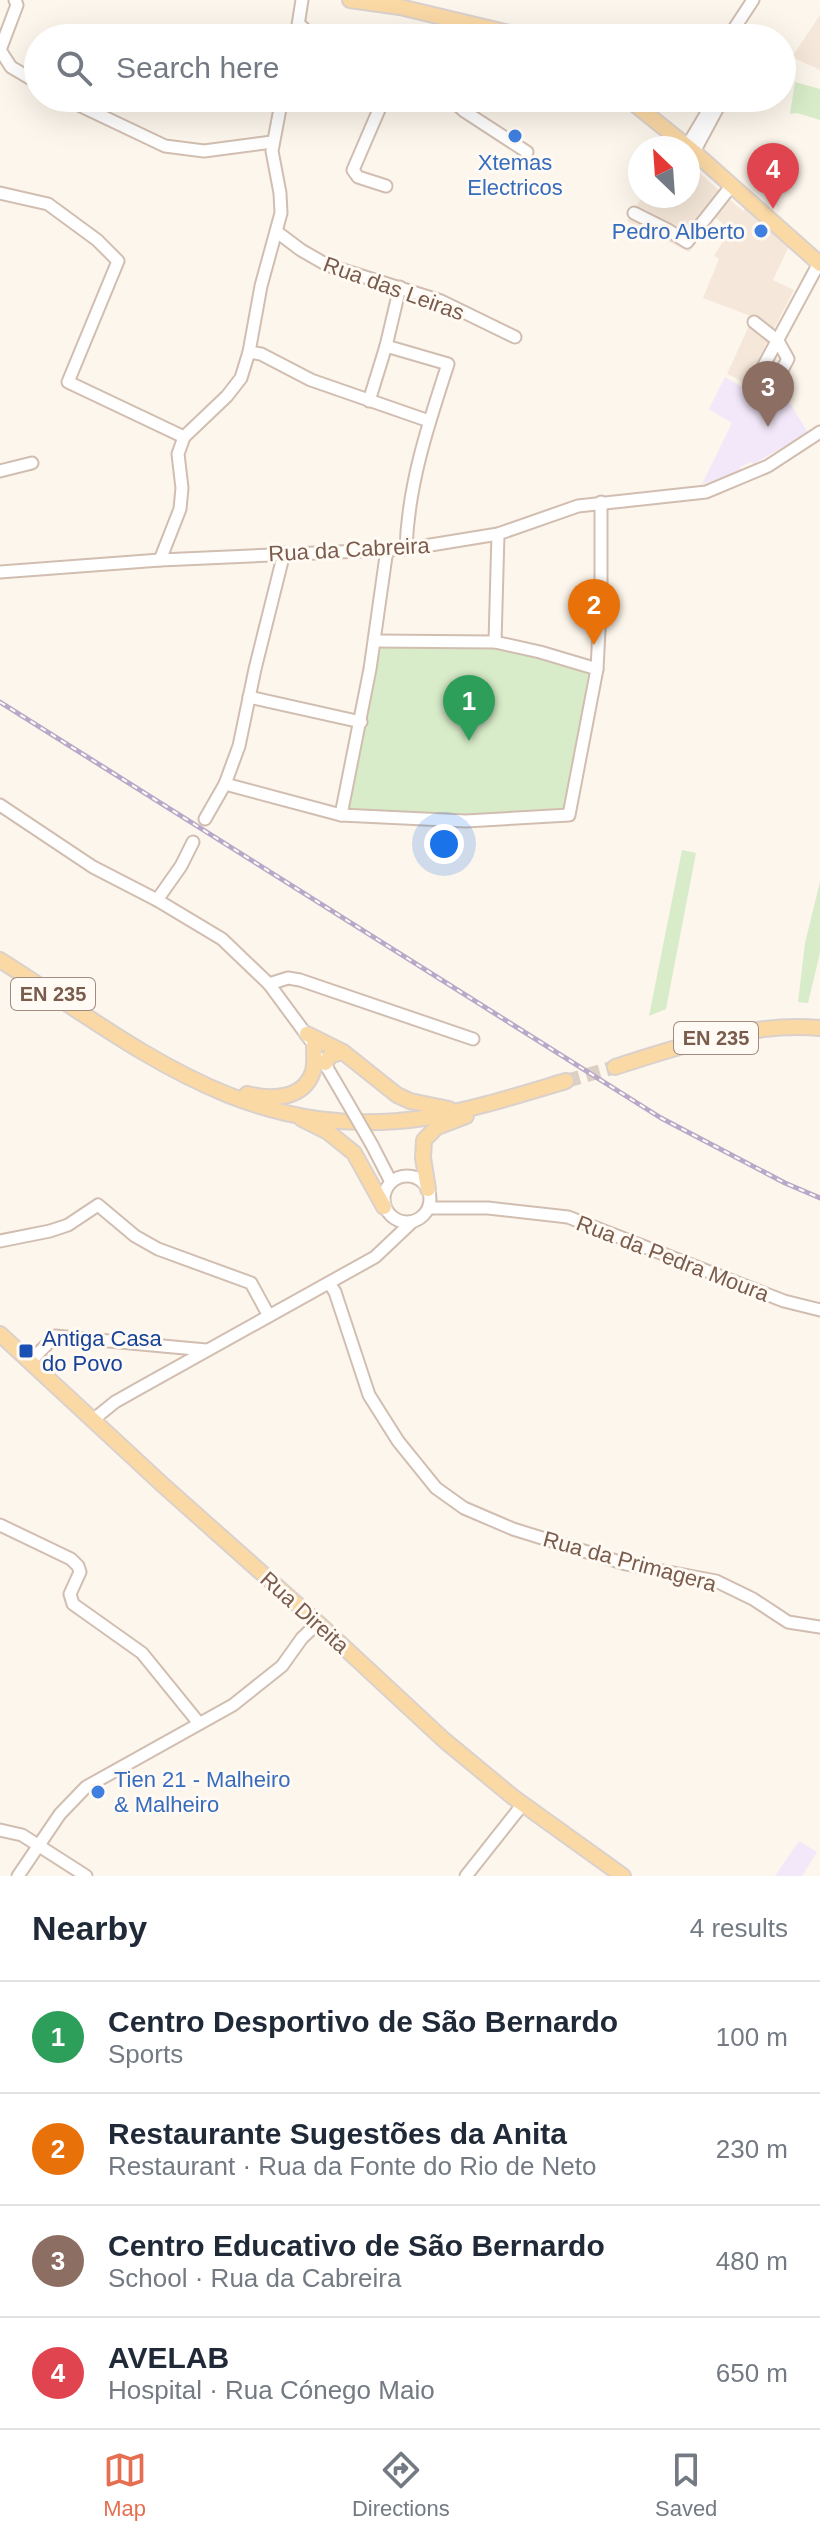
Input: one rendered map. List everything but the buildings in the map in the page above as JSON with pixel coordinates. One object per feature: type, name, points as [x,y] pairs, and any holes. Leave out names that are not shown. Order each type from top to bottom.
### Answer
[{"type":"main road","points":[[350,0],[400,7],[450,24]]},
{"type":"main road","points":[[645,112],[675,136]]},
{"type":"main road","points":[[700,157],[819,263]]},
{"type":"main road","name":"EN 235","points":[[0,960],[189,1079],[247,1103],[291,1114],[384,1121],[459,1111],[566,1081]]},
{"type":"main road","name":"EN 235","points":[[615,1067],[729,1036],[756,1031],[820,1028]]},
{"type":"main road","points":[[311,1040],[322,1068]]},
{"type":"main road","points":[[311,1040],[343,1052],[397,1095],[410,1101],[459,1111]]},
{"type":"main road","points":[[189,1079],[260,1097],[280,1098],[295,1093],[322,1068],[331,1055],[343,1052]]},
{"type":"main road","points":[[428,1189],[422,1148],[429,1133],[506,1099]]},
{"type":"main road","points":[[291,1114],[342,1141],[354,1153],[384,1207]]},
{"type":"main road","name":"Rua Direita","points":[[0,1334],[444,1740],[523,1804],[623,1876]]},
{"type":"street","points":[[15,0],[17,5],[0,50],[11,67],[24,75]]},
{"type":"street","points":[[299,24],[302,0]]},
{"type":"street","points":[[737,24],[753,0]]},
{"type":"street","points":[[93,112],[165,146],[204,151],[272,142]]},
{"type":"street","points":[[160,560],[180,509],[182,488],[178,454],[184,437],[227,396],[241,378],[249,352],[261,286],[281,213],[272,142],[279,112]]},
{"type":"street","points":[[378,112],[353,170],[358,177],[386,186]]},
{"type":"street","points":[[466,112],[527,152]]},
{"type":"street","points":[[697,136],[708,112]]},
{"type":"street","points":[[699,136],[714,112]]},
{"type":"street","points":[[634,213],[687,242],[732,185]]},
{"type":"street","points":[[0,193],[48,204],[97,240],[118,261],[68,382],[184,437]]},
{"type":"street","name":"Rua das Leiras","points":[[277,232],[327,265],[441,301],[515,337]]},
{"type":"street","points":[[754,322],[778,341],[819,263]]},
{"type":"street","points":[[369,401],[400,287]]},
{"type":"street","points":[[386,346],[448,364],[420,449],[406,524],[406,549]]},
{"type":"street","points":[[249,352],[261,354],[311,380],[429,421]]},
{"type":"street","name":"Rua da Cabreira","points":[[0,572],[160,560],[406,549],[498,534],[578,506],[706,492],[768,466],[820,432]]},
{"type":"street","points":[[0,471],[32,463]]},
{"type":"street","points":[[225,784],[341,815],[466,821],[569,815],[597,669],[601,502]]},
{"type":"street","points":[[495,642],[498,534]]},
{"type":"street","points":[[341,815],[361,722],[387,549]]},
{"type":"street","points":[[205,819],[225,784],[239,746],[284,553]]},
{"type":"street","points":[[375,641],[495,642],[597,669]]},
{"type":"street","points":[[249,697],[361,722]]},
{"type":"street","points":[[0,805],[93,867],[222,939],[269,984],[311,1040]]},
{"type":"street","points":[[157,900],[181,866],[193,842]]},
{"type":"street","points":[[269,984],[288,978],[300,980],[473,1039]]},
{"type":"street","points":[[322,1068],[346,1100],[391,1182]]},
{"type":"street","points":[[94,1419],[115,1402],[375,1257],[394,1241],[412,1222],[419,1219],[429,1208],[428,1189],[411,1176],[391,1182],[384,1193],[384,1207],[394,1219],[394,1241]]},
{"type":"street","points":[[0,1241],[68,1225],[98,1205],[135,1236],[158,1249],[251,1283],[269,1316]]},
{"type":"street","name":"Rua da Pedra Moura","points":[[429,1208],[488,1208],[568,1217],[784,1301],[820,1310]]},
{"type":"street","points":[[394,1219],[412,1222]]},
{"type":"street","name":"Rua da Primagera","points":[[329,1283],[335,1292],[369,1395],[398,1441],[436,1488],[464,1508],[513,1529],[626,1564],[716,1581],[753,1599],[788,1622],[820,1627]]},
{"type":"street","points":[[30,1362],[55,1336],[206,1350]]},
{"type":"street","points":[[0,1525],[71,1559],[80,1572],[70,1594],[73,1604],[142,1653],[198,1722]]},
{"type":"street","points":[[18,1876],[60,1814],[86,1787],[233,1705],[282,1666],[302,1638],[318,1623]]},
{"type":"street","points":[[466,1876],[523,1804]]},
{"type":"street","points":[[0,1830],[22,1835],[86,1876]]},
{"type":"shaded area","points":[[820,15],[820,70],[796,59],[796,51]]},
{"type":"shaded area","points":[[700,173],[789,246],[773,280],[794,290],[746,383],[727,374],[753,317],[703,298],[719,259],[714,256],[730,230],[715,217],[689,252],[627,221],[635,208],[700,208]]},
{"type":"shaded area","points":[[725,377],[759,401],[781,388],[808,433],[753,464],[740,467],[741,470],[702,484],[732,423],[709,409]]},
{"type":"shaded area","points":[[799,1841],[817,1852],[802,1876],[775,1876]]},
{"type":"green space","points":[[796,82],[820,89],[820,120],[790,114],[796,112]]},
{"type":"green space","points":[[379,647],[493,647],[589,672],[564,810],[453,815],[348,810]]},
{"type":"green space","points":[[682,850],[696,853],[666,1009],[649,1016]]},
{"type":"green space","points":[[820,882],[820,953],[808,1003],[798,1002],[805,943]]},
{"type":"tunnel","points":[[566,1081],[615,1067]]},
{"type":"railway","points":[[0,702],[661,1118],[820,1198]]},
{"type":"place","name":"Xtemas Electricos","points":[[515,136]]},
{"type":"place","name":"AVELAB","points":[[773,209]]},
{"type":"place","name":"Pedro Alberto","points":[[761,231]]},
{"type":"place","name":"Centro Educativo de São Bernardo","points":[[768,427]]},
{"type":"place","name":"Restaurante Sugestões da Anita","points":[[594,645]]},
{"type":"place","name":"Centro Desportivo de São Bernardo","points":[[469,741]]},
{"type":"place","name":"Antiga Casa do Povo","points":[[26,1351]]},
{"type":"place","name":"Tien 21 - Malheiro & Malheiro","points":[[98,1792]]}]
